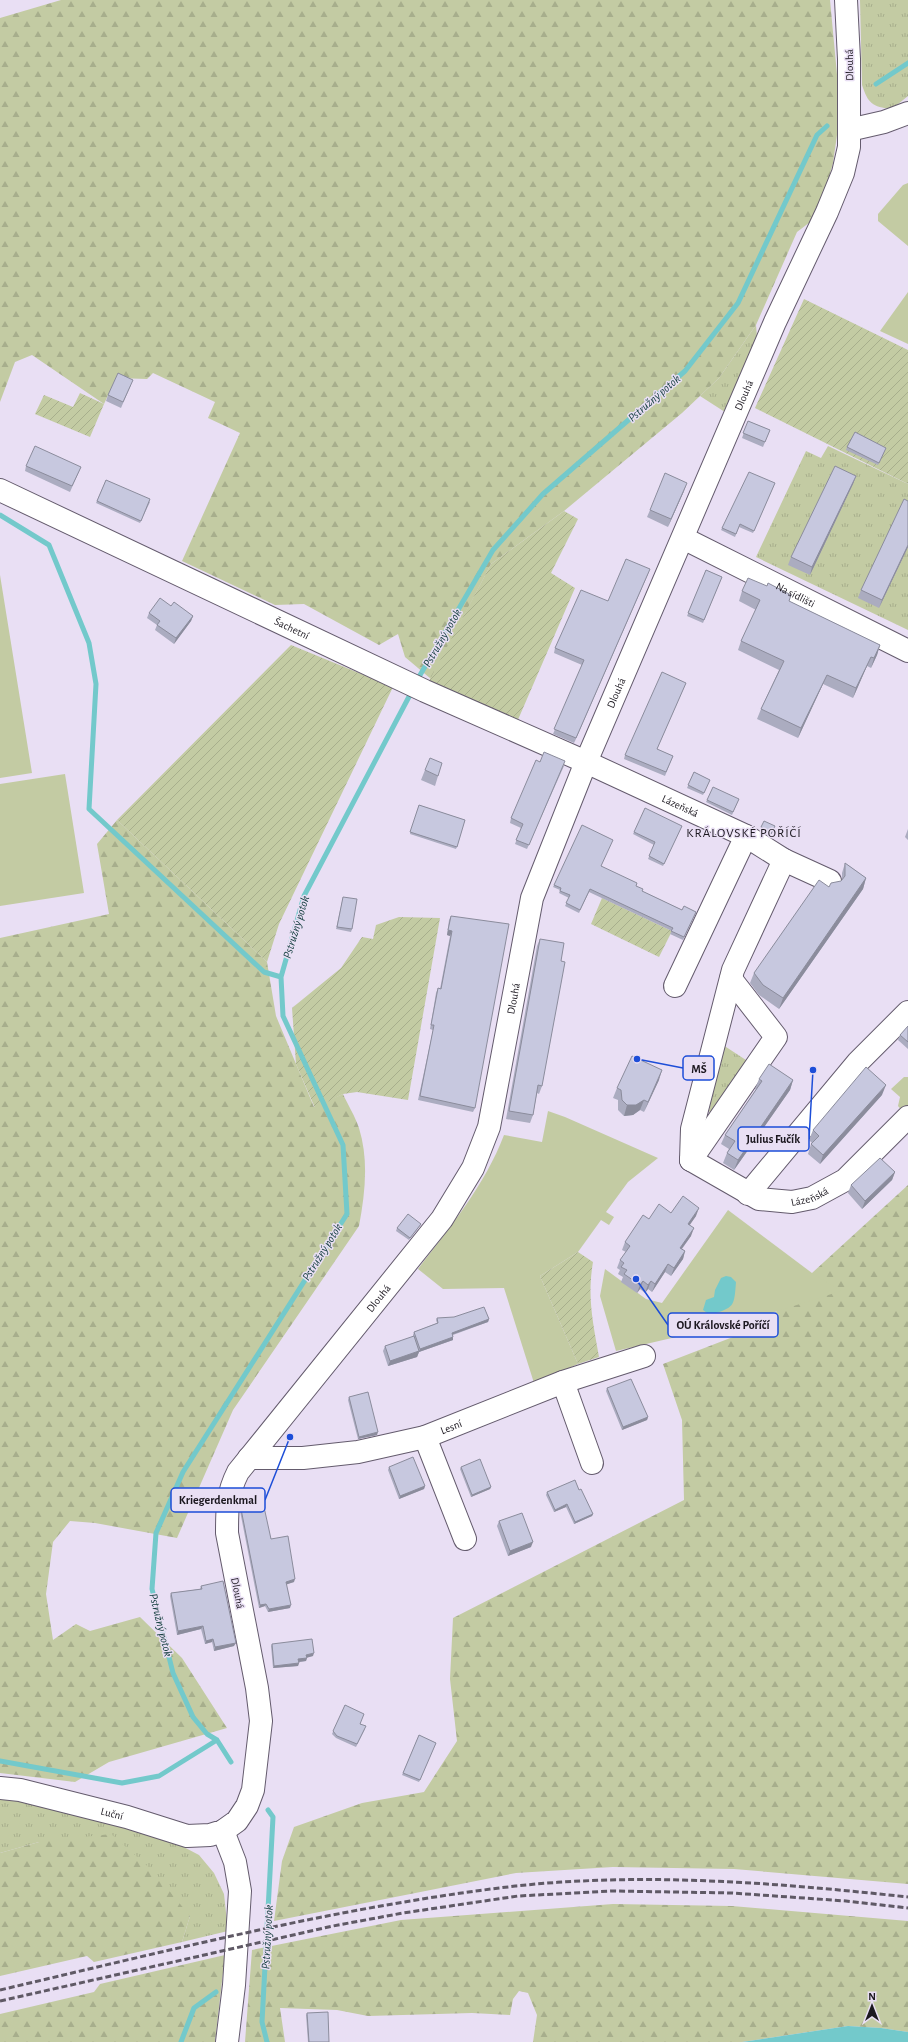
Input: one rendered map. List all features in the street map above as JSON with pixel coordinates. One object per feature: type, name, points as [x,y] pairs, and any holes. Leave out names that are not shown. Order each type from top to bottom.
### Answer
[{"type":"street","name":"Dlouhá","points":[[223,1831],[237,1821],[251,1798],[261,1721],[257,1688],[226,1533],[226,1507],[229,1490],[238,1472],[249,1458],[442,1219],[473,1168],[489,1127],[532,898],[586,762],[775,322],[827,212],[843,173],[849,147],[849,59],[846,0]]},
{"type":"street","points":[[849,130],[884,122],[908,113]]},
{"type":"street","name":"Šachetní","points":[[0,490],[425,691],[586,762]]},
{"type":"street","name":"Na sídlišti","points":[[683,538],[908,650]]},
{"type":"street","name":"Lázeňská","points":[[586,762],[746,836],[784,860],[830,881]]},
{"type":"street","points":[[676,986],[746,836]]},
{"type":"street","points":[[692,1160],[692,1129],[731,979],[784,860]]},
{"type":"street","points":[[692,1160],[776,1037],[731,979]]},
{"type":"street","points":[[748,1194],[858,1062],[908,1012]]},
{"type":"street","name":"Lázeňská","points":[[692,1160],[748,1194],[759,1199],[792,1202],[812,1198],[832,1189],[845,1180],[908,1117]]},
{"type":"street","name":"Lesní","points":[[249,1458],[303,1458],[358,1452],[425,1436],[563,1382],[644,1356]]},
{"type":"street","points":[[563,1382],[592,1463]]},
{"type":"street","points":[[425,1436],[465,1540]]},
{"type":"street","name":"Luční","points":[[0,1788],[20,1790],[128,1817],[177,1835],[198,1837],[223,1831]]},
{"type":"street","points":[[223,1831],[235,1862],[240,1891],[234,1985],[227,2042]]},
{"type":"green space","points":[[61,0],[830,0],[838,85],[838,128],[833,163],[818,216],[797,232],[756,325],[719,378],[682,413],[564,511],[491,564],[431,679],[405,657],[398,634],[379,645],[304,604],[275,605],[182,561],[240,433],[208,418],[215,402],[153,373],[147,379],[116,378],[104,404],[32,355],[15,362],[0,402],[0,18]]},
{"type":"green space","points":[[860,0],[908,0],[908,96],[892,109],[880,107],[872,103],[866,96],[862,85]]},
{"type":"green space","points":[[908,183],[908,246],[878,221],[878,214],[903,185]]},
{"type":"green space","points":[[908,292],[908,344],[880,331]]},
{"type":"green space","points":[[804,299],[908,350],[908,484],[755,408]]},
{"type":"green space","points":[[756,325],[758,349],[728,414],[700,396],[719,378]]},
{"type":"green space","points":[[80,393],[104,404],[90,437],[35,414],[44,395],[73,407]]},
{"type":"green space","points":[[828,446],[908,484],[908,630],[756,557],[806,451],[821,458]]},
{"type":"green space","points":[[564,511],[578,519],[551,573],[575,588],[517,722],[428,683],[491,564]]},
{"type":"green space","points":[[0,575],[32,773],[0,778]]},
{"type":"green space","points":[[291,645],[393,687],[279,924],[267,962],[117,820]]},
{"type":"green space","points":[[65,774],[84,893],[0,906],[0,784]]},
{"type":"green space","points":[[117,820],[267,962],[276,1016],[314,1107],[343,1094],[359,1128],[364,1152],[365,1177],[359,1226],[233,1410],[177,1538],[95,1523],[70,1521],[53,1542],[46,1594],[53,1640],[76,1624],[90,1631],[140,1617],[182,1658],[227,1728],[109,1762],[75,1782],[0,1773],[0,938],[109,914],[97,844]]},
{"type":"green space","points":[[602,898],[672,931],[659,957],[591,924]]},
{"type":"green space","points":[[399,917],[440,918],[408,1100],[357,1092],[343,1094],[315,1108],[296,1064],[292,1008],[341,968],[362,937],[373,939],[376,925]]},
{"type":"green space","points":[[723,1045],[749,1062],[712,1115],[709,1111]]},
{"type":"green space","points":[[904,1077],[908,1077],[908,1109],[904,1113],[898,1106],[900,1097],[891,1089]]},
{"type":"green space","points":[[548,1111],[658,1158],[628,1182],[606,1212],[614,1217],[609,1225],[601,1220],[578,1252],[540,1276],[578,1364],[534,1383],[504,1288],[443,1289],[418,1269],[477,1188],[504,1135],[542,1142]]},
{"type":"green space","points":[[908,1185],[908,1884],[734,1869],[613,1867],[516,1873],[274,1921],[282,1861],[294,1827],[362,1803],[424,1792],[457,1741],[450,1679],[453,1618],[684,1500],[682,1420],[663,1364],[764,1325],[812,1273]]},
{"type":"green space","points":[[728,1210],[812,1273],[841,1291],[749,1320],[616,1351],[600,1296],[605,1269],[646,1299],[662,1303]]},
{"type":"green space","points":[[578,1252],[593,1262],[591,1275],[591,1298],[599,1357],[578,1364],[540,1276]]},
{"type":"green space","points":[[0,1797],[17,1798],[113,1823],[176,1843],[199,1855],[214,1873],[224,1894],[228,1931],[182,1942],[190,1916],[39,1842],[0,1853]]},
{"type":"green space","points":[[111,1834],[153,1871],[190,1916],[182,1942],[94,1962],[87,1956],[0,1976],[0,1853],[39,1842]]},
{"type":"green space","points":[[613,1904],[732,1906],[908,1921],[908,2032],[881,2028],[848,2026],[742,2042],[533,2042],[537,2015],[528,1993],[519,1991],[513,1999],[510,2015],[472,2013],[368,2016],[337,2010],[280,2008],[285,2042],[245,2042],[252,1950],[401,1920]]},
{"type":"green space","points":[[225,1955],[215,2042],[0,2042],[0,2014],[94,1992],[100,1984]]},
{"type":"shaded area","points":[[726,1276],[731,1277],[736,1282],[735,1297],[732,1305],[729,1308],[710,1315],[703,1310],[706,1300],[714,1297],[715,1290],[721,1278]]},
{"type":"shaded area","points":[[848,2026],[881,2028],[908,2032],[908,2042],[742,2042]]},
{"type":"building","points":[[118,373],[133,380],[123,402],[108,395]]},
{"type":"building","points":[[748,421],[770,430],[765,442],[743,433]]},
{"type":"building","points":[[855,432],[886,448],[879,463],[847,447]]},
{"type":"building","points":[[35,446],[81,467],[72,486],[26,466]]},
{"type":"building","points":[[835,466],[856,476],[812,567],[791,557]]},
{"type":"building","points":[[749,472],[775,483],[754,531],[740,524],[736,534],[722,528]]},
{"type":"building","points":[[665,473],[687,483],[671,519],[650,510]]},
{"type":"building","points":[[106,480],[150,499],[141,521],[97,501]]},
{"type":"building","points":[[904,499],[908,501],[908,545],[882,600],[861,590]]},
{"type":"building","points":[[626,559],[650,569],[576,738],[554,729],[584,660],[555,648],[581,590],[608,601]]},
{"type":"building","points":[[706,570],[722,577],[704,620],[688,613]]},
{"type":"building","points":[[748,578],[767,586],[768,583],[791,595],[789,601],[880,645],[874,658],[871,657],[856,688],[827,675],[801,728],[761,709],[784,661],[741,641],[760,600],[742,591]]},
{"type":"building","points":[[160,598],[171,606],[174,602],[193,616],[176,638],[157,625],[160,621],[149,613]]},
{"type":"building","points":[[662,672],[686,683],[657,749],[673,756],[666,772],[625,755]]},
{"type":"building","points":[[544,752],[565,761],[529,845],[516,840],[523,824],[511,818],[536,760],[540,762]]},
{"type":"building","points":[[430,758],[442,763],[438,776],[425,770]]},
{"type":"building","points":[[694,772],[710,780],[704,793],[688,785]]},
{"type":"building","points":[[713,787],[739,799],[733,812],[707,800]]},
{"type":"building","points":[[419,805],[465,820],[457,847],[410,832]]},
{"type":"building","points":[[645,808],[682,826],[664,864],[649,856],[655,842],[634,832]]},
{"type":"building","points":[[764,821],[775,826],[771,834],[761,827]]},
{"type":"building","points":[[582,825],[613,840],[601,866],[637,883],[636,886],[643,889],[642,891],[682,910],[684,906],[696,912],[684,937],[671,931],[673,928],[590,889],[580,910],[566,903],[570,895],[560,891],[561,888],[554,885]]},
{"type":"building","points":[[845,863],[866,878],[783,998],[763,985],[754,973],[819,880],[829,887],[831,883],[841,881],[845,876]]},
{"type":"building","points":[[343,897],[357,899],[352,929],[337,927]]},
{"type":"building","points":[[451,916],[509,924],[475,1108],[420,1096],[434,1025],[431,1025],[438,988],[441,989],[452,931],[448,930]]},
{"type":"building","points":[[540,939],[564,943],[561,961],[565,962],[542,1086],[538,1085],[533,1115],[509,1111]]},
{"type":"building","points":[[908,1026],[908,1042],[900,1035]]},
{"type":"building","points":[[632,1056],[662,1070],[648,1102],[644,1100],[636,1105],[627,1105],[622,1100],[621,1090],[617,1088]]},
{"type":"building","points":[[769,1064],[793,1080],[738,1160],[727,1153],[735,1141],[725,1135],[762,1081],[759,1079]]},
{"type":"building","points":[[866,1067],[886,1085],[823,1155],[811,1144],[819,1136],[813,1130]]},
{"type":"building","points":[[880,1158],[895,1172],[865,1201],[851,1185]]},
{"type":"building","points":[[683,1196],[699,1208],[688,1224],[694,1228],[680,1248],[685,1251],[674,1268],[668,1264],[655,1284],[651,1281],[648,1285],[643,1281],[640,1285],[624,1274],[627,1270],[621,1267],[624,1263],[620,1260],[630,1246],[625,1242],[643,1215],[649,1219],[659,1204],[671,1213]]},
{"type":"building","points":[[408,1214],[421,1224],[410,1238],[397,1228]]},
{"type":"building","points":[[484,1307],[489,1319],[452,1333],[453,1337],[420,1349],[414,1332],[438,1323],[437,1318],[454,1317]]},
{"type":"building","points":[[414,1336],[419,1351],[390,1361],[385,1346]]},
{"type":"building","points":[[631,1379],[648,1417],[623,1427],[607,1388]]},
{"type":"building","points":[[368,1392],[378,1432],[359,1437],[349,1397]]},
{"type":"building","points":[[413,1457],[425,1486],[400,1496],[389,1467]]},
{"type":"building","points":[[480,1459],[491,1487],[472,1495],[461,1467]]},
{"type":"building","points":[[575,1480],[593,1514],[575,1522],[567,1504],[555,1510],[547,1492]]},
{"type":"building","points":[[259,1505],[259,1508],[264,1507],[271,1539],[288,1536],[295,1579],[286,1582],[291,1605],[269,1609],[266,1604],[260,1605],[241,1509]]},
{"type":"building","points":[[522,1513],[533,1542],[510,1551],[499,1521]]},
{"type":"building","points":[[223,1581],[236,1643],[215,1647],[213,1639],[206,1641],[203,1626],[178,1631],[171,1593],[202,1589],[201,1586]]},
{"type":"building","points":[[312,1639],[314,1653],[306,1655],[307,1658],[298,1659],[299,1663],[274,1666],[272,1644]]},
{"type":"building","points":[[345,1705],[364,1714],[360,1724],[366,1726],[357,1744],[337,1736],[333,1731]]},
{"type":"building","points":[[419,1735],[436,1743],[420,1780],[403,1773]]},
{"type":"building","points":[[328,2012],[329,2042],[309,2042],[307,2013]]},
{"type":"waterway","name":"Pstružný potok","points":[[876,84],[908,63]]},
{"type":"waterway","name":"Pstružný potok","points":[[416,682],[493,550],[543,494],[685,371],[738,303],[817,135],[827,126]]},
{"type":"waterway","points":[[0,515],[49,545],[89,643],[96,684],[89,809],[264,972],[281,977]]},
{"type":"waterway","name":"Pstružný potok","points":[[231,1762],[217,1740],[207,1734],[193,1717],[173,1673],[152,1589],[156,1533],[183,1472],[347,1214],[343,1145],[283,1016],[281,977],[304,896],[412,691]]},
{"type":"waterway","points":[[0,1761],[122,1783],[159,1776],[217,1740]]},
{"type":"waterway","name":"Pstružný potok","points":[[267,2042],[262,2022],[273,1817],[268,1810]]},
{"type":"waterway","points":[[181,2042],[194,2008],[216,1992]]},
{"type":"railway","points":[[0,1990],[257,1930],[321,1917],[386,1905],[516,1886],[614,1880],[712,1881],[810,1887],[908,1897]]},
{"type":"railway","points":[[0,2001],[333,1926],[403,1913],[518,1896],[612,1891],[732,1893],[846,1901],[908,1908]]},
{"type":"place","name":"MŠ","points":[[637,1059]]},
{"type":"place","name":"Julius Fučík","points":[[813,1070]]},
{"type":"place","name":"OÚ Královské Poříčí","points":[[636,1279]]},
{"type":"place","name":"Kriegerdenkmal","points":[[290,1437]]},
{"type":"district","name":"KRÁLOVSKÉ POŘÍČÍ","points":[[744,832]]}]
